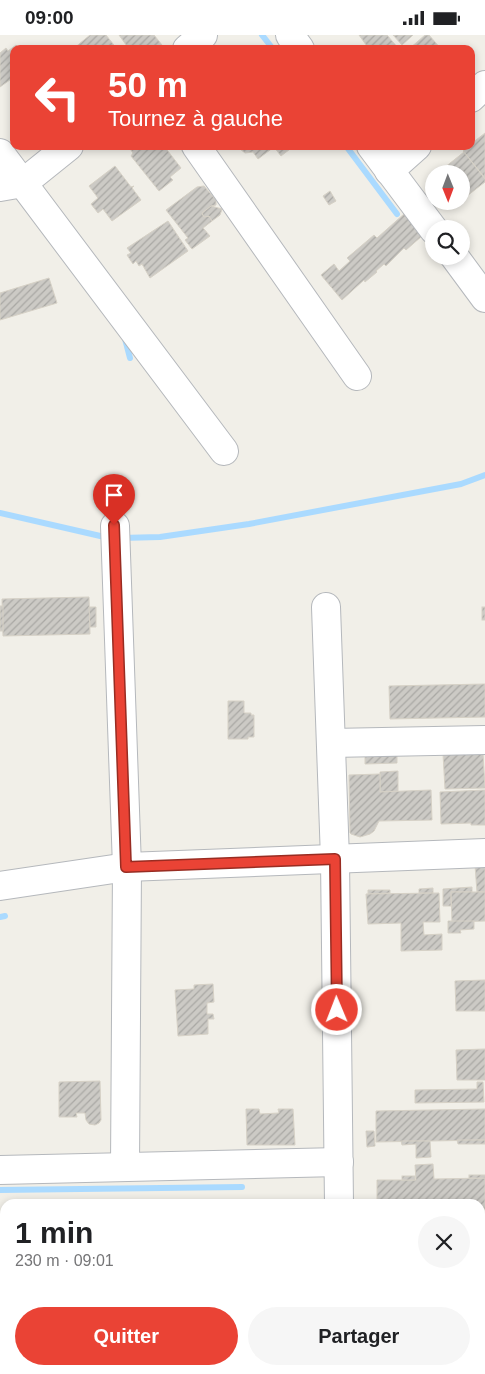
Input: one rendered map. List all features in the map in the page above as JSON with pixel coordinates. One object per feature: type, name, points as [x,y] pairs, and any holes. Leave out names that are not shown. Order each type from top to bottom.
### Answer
[{"type":"street","points":[[192,45],[203,35]]},
{"type":"street","points":[[475,94],[485,85]]},
{"type":"street","points":[[12,185],[63,150]]},
{"type":"street","points":[[199,150],[357,376]]},
{"type":"street","points":[[374,150],[426,220]]},
{"type":"street","points":[[389,171],[413,150]]},
{"type":"street","points":[[0,153],[12,185],[224,451]]},
{"type":"street","points":[[461,265],[485,298]]},
{"type":"street","points":[[114,525],[126,867],[125,1167]]},
{"type":"street","points":[[326,607],[335,859],[339,1199]]},
{"type":"street","points":[[331,743],[485,740]]},
{"type":"street","points":[[0,886],[126,867],[485,853]]},
{"type":"street","points":[[0,1170],[339,1162]]},
{"type":"building","points":[[90,35],[106,35],[114,45],[78,45]]},
{"type":"building","points":[[119,35],[154,35],[162,45],[126,45]]},
{"type":"building","points":[[359,35],[387,35],[395,45],[366,45]]},
{"type":"building","points":[[393,35],[413,35],[402,45]]},
{"type":"building","points":[[425,35],[429,35],[438,45],[414,45]]},
{"type":"building","points":[[6,48],[8,51],[10,50],[10,80],[0,87],[0,53]]},
{"type":"building","points":[[485,133],[485,178],[463,151],[475,150],[475,141]]},
{"type":"building","points":[[131,150],[167,150],[181,168],[170,177],[173,180],[159,191],[131,156],[133,153]]},
{"type":"building","points":[[241,150],[270,150],[258,159],[253,152],[245,153]]},
{"type":"building","points":[[276,150],[289,150],[281,156]]},
{"type":"building","points":[[464,152],[485,179],[485,182],[470,194],[470,165],[448,165]]},
{"type":"building","points":[[115,166],[131,187],[134,186],[132,188],[141,200],[112,221],[103,209],[98,213],[91,204],[98,198],[89,186]]},
{"type":"building","points":[[204,186],[216,200],[216,205],[211,206],[202,213],[204,217],[209,216],[212,221],[203,228],[210,236],[192,249],[185,240],[188,238],[166,210],[197,187]]},
{"type":"building","points":[[330,191],[336,201],[329,205],[323,196]]},
{"type":"building","points":[[211,206],[222,209],[220,215],[212,221],[209,216],[204,217],[202,213]]},
{"type":"building","points":[[404,214],[422,236],[406,250],[404,248],[386,266],[384,264],[365,282],[364,280],[342,300],[321,275],[334,264],[339,271],[350,261],[347,258],[374,235],[377,238]]},
{"type":"building","points":[[168,221],[188,251],[150,278],[142,264],[139,266],[136,261],[133,264],[127,255],[131,253],[127,248]]},
{"type":"building","points":[[49,278],[57,303],[0,320],[0,293]]},
{"type":"building","points":[[89,597],[90,634],[3,636],[2,599]]},
{"type":"building","points":[[0,606],[3,606],[3,631],[0,631]]},
{"type":"building","points":[[89,607],[96,607],[96,627],[90,627]]},
{"type":"building","points":[[482,607],[485,607],[485,620],[482,620]]},
{"type":"building","points":[[485,684],[485,717],[390,719],[389,686]]},
{"type":"building","points":[[228,701],[244,701],[244,713],[254,715],[254,737],[248,737],[248,739],[228,739]]},
{"type":"building","points":[[397,748],[397,763],[365,764],[365,749]]},
{"type":"building","points":[[483,753],[485,788],[445,789],[443,754]]},
{"type":"building","points":[[398,771],[398,791],[380,792],[380,772]]},
{"type":"building","points":[[380,774],[380,792],[431,790],[432,820],[379,821],[374,831],[370,834],[360,837],[351,834],[349,775]]},
{"type":"building","points":[[485,790],[485,825],[471,825],[471,823],[441,824],[440,792]]},
{"type":"building","points":[[475,865],[485,866],[485,892],[477,892]]},
{"type":"building","points":[[472,887],[472,892],[451,892],[451,906],[443,906],[443,889]]},
{"type":"building","points":[[433,888],[433,893],[419,893],[419,889]]},
{"type":"building","points":[[368,890],[390,890],[390,893],[368,894]]},
{"type":"building","points":[[451,892],[485,892],[485,921],[452,922]]},
{"type":"building","points":[[439,893],[440,922],[423,922],[424,935],[442,934],[442,950],[401,951],[401,923],[368,924],[366,894]]},
{"type":"building","points":[[448,921],[474,921],[474,929],[460,930],[461,933],[448,933]]},
{"type":"building","points":[[485,980],[485,1011],[456,1011],[455,981]]},
{"type":"building","points":[[213,984],[214,1002],[207,1003],[207,1014],[213,1014],[214,1019],[208,1019],[208,1034],[178,1036],[175,990],[194,989],[194,985]]},
{"type":"building","points":[[485,1049],[485,1080],[457,1080],[456,1050]]},
{"type":"building","points":[[100,1081],[101,1120],[99,1123],[95,1125],[89,1124],[85,1113],[76,1113],[77,1117],[59,1117],[59,1082]]},
{"type":"building","points":[[477,1082],[483,1082],[484,1102],[415,1103],[415,1090],[477,1089]]},
{"type":"building","points":[[246,1109],[259,1109],[260,1114],[279,1113],[278,1109],[293,1109],[295,1145],[247,1145]]},
{"type":"building","points":[[485,1109],[485,1140],[376,1142],[376,1111]]},
{"type":"building","points":[[366,1131],[374,1131],[375,1146],[367,1147]]},
{"type":"building","points":[[457,1140],[485,1140],[485,1144],[458,1144]]},
{"type":"building","points":[[401,1141],[430,1141],[431,1157],[416,1158],[416,1144],[402,1145]]},
{"type":"building","points":[[433,1164],[434,1179],[485,1178],[485,1199],[377,1199],[377,1180],[416,1180],[415,1165]]},
{"type":"building","points":[[469,1175],[485,1175],[485,1178],[469,1178]]},
{"type":"building","points":[[402,1176],[415,1176],[415,1180],[402,1180]]},
{"type":"waterway","points":[[262,35],[270,45]]},
{"type":"waterway","points":[[349,150],[397,214]]},
{"type":"waterway","points":[[124,335],[130,358]]},
{"type":"waterway","points":[[121,538],[160,537],[249,524],[461,484],[485,475]]},
{"type":"waterway","points":[[0,513],[109,538]]},
{"type":"waterway","points":[[0,917],[5,916]]},
{"type":"waterway","points":[[0,1190],[242,1187]]},
{"type":"route","points":[[114,525],[126,867],[335,859],[337,1010]]}]
